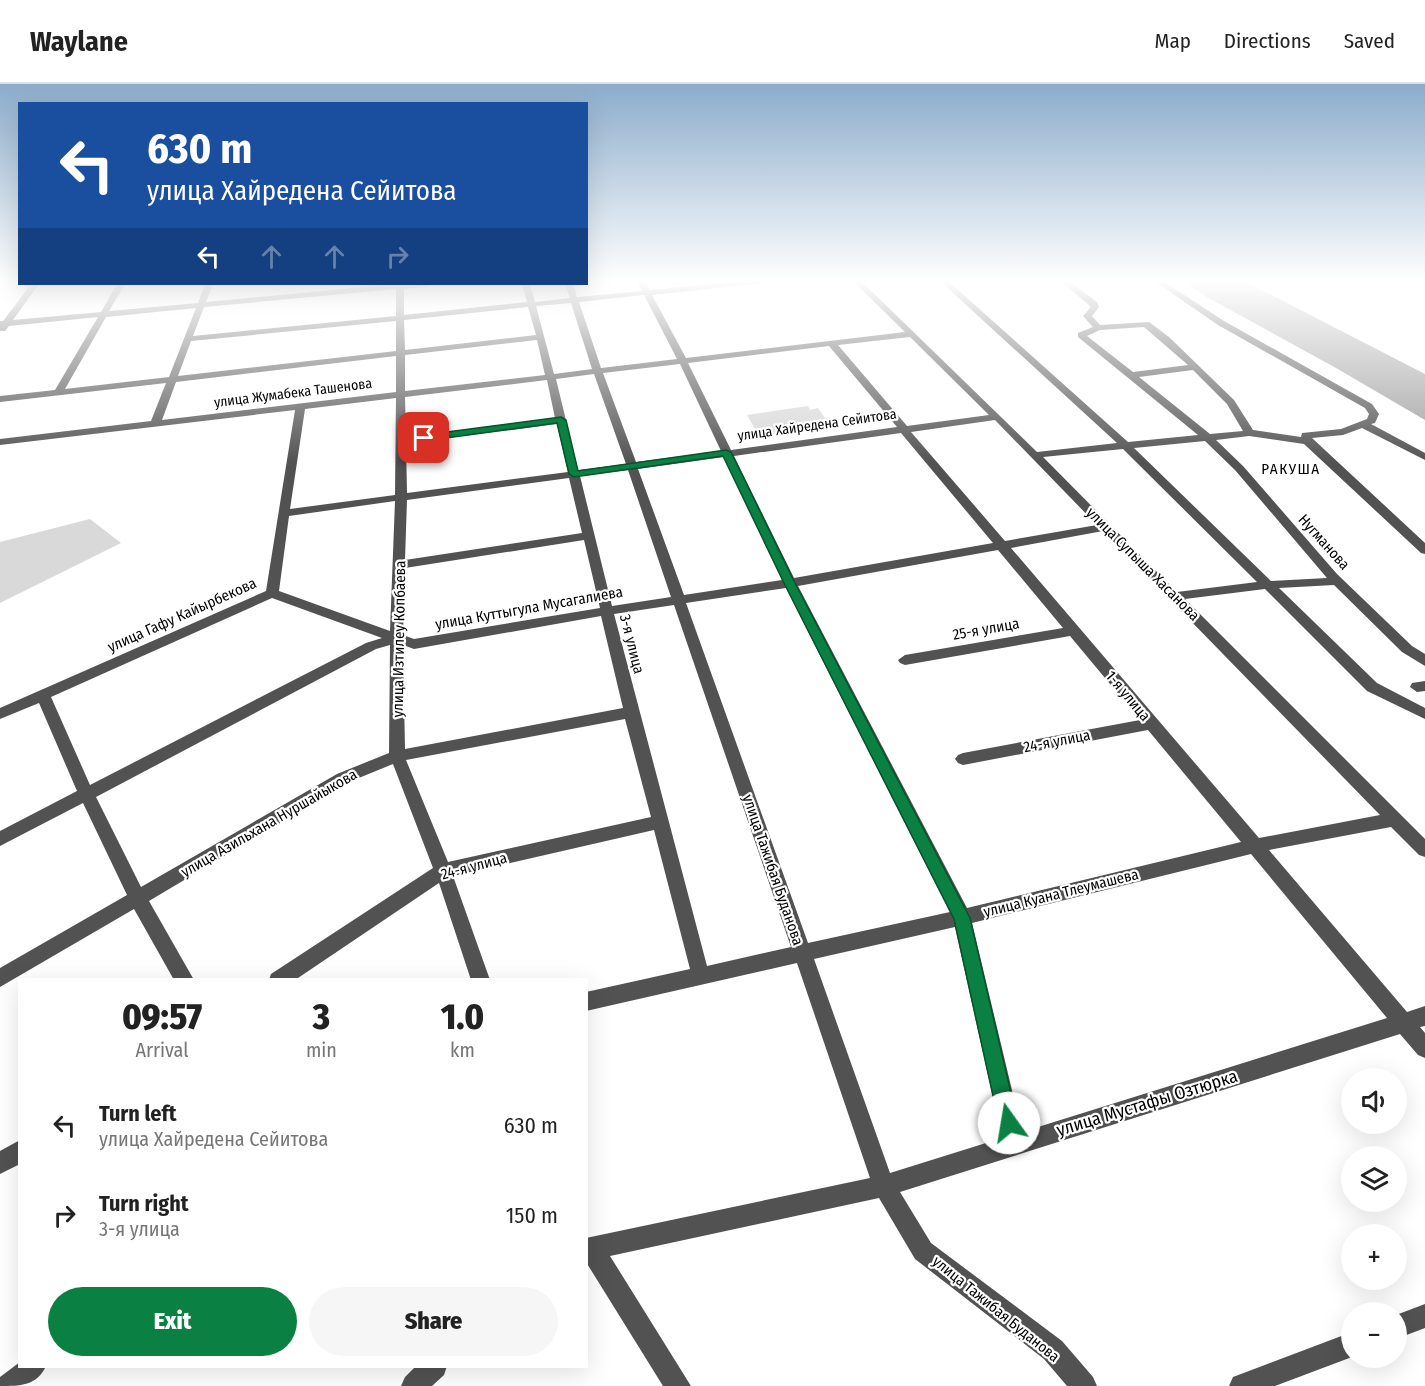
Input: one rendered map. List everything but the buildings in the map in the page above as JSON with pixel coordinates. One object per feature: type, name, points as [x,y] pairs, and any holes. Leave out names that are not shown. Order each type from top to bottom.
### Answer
[{"type":"street","points":[[58,393],[87,342]]},
{"type":"street","points":[[156,424],[187,342]]},
{"type":"street","name":"улица Изтилеу Копбаева","points":[[401,342],[400,565],[396,638],[397,756],[443,871],[480,978]]},
{"type":"street","points":[[0,399],[499,342]]},
{"type":"street","name":"3-я улица","points":[[542,342],[631,712],[701,977]]},
{"type":"street","name":"улица Тажибая Буданова","points":[[588,342],[884,1186],[923,1251],[1053,1350],[1084,1386]]},
{"type":"street","points":[[672,342],[790,583],[962,918],[1014,1145]]},
{"type":"street","name":"улица Жумабека Ташенова","points":[[0,442],[850,342]]},
{"type":"street","name":"улица Супыша Хасанова","points":[[920,342],[1425,850]]},
{"type":"street","points":[[1011,342],[1126,446],[1372,687],[1425,714]]},
{"type":"street","name":"Нугманова","points":[[1091,342],[1207,437],[1239,468],[1337,581],[1407,649],[1425,661]]},
{"type":"street","points":[[1167,342],[1231,402],[1249,434]]},
{"type":"street","points":[[1254,342],[1369,406],[1374,414],[1371,421],[1343,432],[1306,435],[1307,441]]},
{"type":"street","name":"1-я улица","points":[[832,344],[1425,1048]]},
{"type":"street","points":[[1132,375],[1196,367]]},
{"type":"street","name":"улица Гафу Кайырбекова","points":[[0,714],[272,593],[300,407]]},
{"type":"street","name":"улица Хайредена Сейитова","points":[[284,513],[997,417]]},
{"type":"street","points":[[401,441],[561,420]]},
{"type":"street","points":[[1363,424],[1425,457]]},
{"type":"street","points":[[1035,455],[1249,434],[1307,441],[1425,550]]},
{"type":"street","name":"улица Куттыгула Мусагалиева","points":[[0,839],[371,646],[396,638],[414,644],[790,583],[1107,528]]},
{"type":"street","points":[[400,565],[589,536]]},
{"type":"street","points":[[1175,596],[1268,585],[1337,581]]},
{"type":"street","points":[[272,593],[396,638]]},
{"type":"street","name":"25-я улица","points":[[905,660],[1073,631]]},
{"type":"street","points":[[43,695],[87,795],[138,899],[184,978]]},
{"type":"street","name":"улица Азильхана Нуршайыкова","points":[[0,978],[343,778],[397,756],[631,712]]},
{"type":"street","name":"24-я улица","points":[[963,759],[1151,724]]},
{"type":"street","name":"улица Куана Тлеумашева","points":[[588,1002],[962,918],[1254,846],[1395,819]]},
{"type":"street","name":"24-я улица","points":[[281,978],[443,871],[660,822]]},
{"type":"street","name":"улица Мустафы Озтюрка","points":[[589,1250],[884,1186],[1425,1016]]},
{"type":"street","points":[[0,1163],[18,1151]]},
{"type":"street","points":[[589,1250],[678,1386]]},
{"type":"street","points":[[1407,1323],[1425,1316]]},
{"type":"street","points":[[1242,1386],[1341,1348]]},
{"type":"street","points":[[9,1386],[32,1368]]},
{"type":"street","points":[[414,1386],[433,1368]]},
{"type":"shaded area","points":[[1288,342],[1362,342],[1425,374],[1425,420]]},
{"type":"shaded area","points":[[808,406],[810,410],[818,408],[827,421],[818,422],[821,427],[759,436],[747,415]]},
{"type":"shaded area","points":[[90,519],[121,543],[0,603],[0,542]]},
{"type":"district","name":"РАКУША","points":[[1291,469]]},
{"type":"route","points":[[424,438],[561,420],[574,474],[726,452],[790,583],[962,918],[1009,1123]]}]
